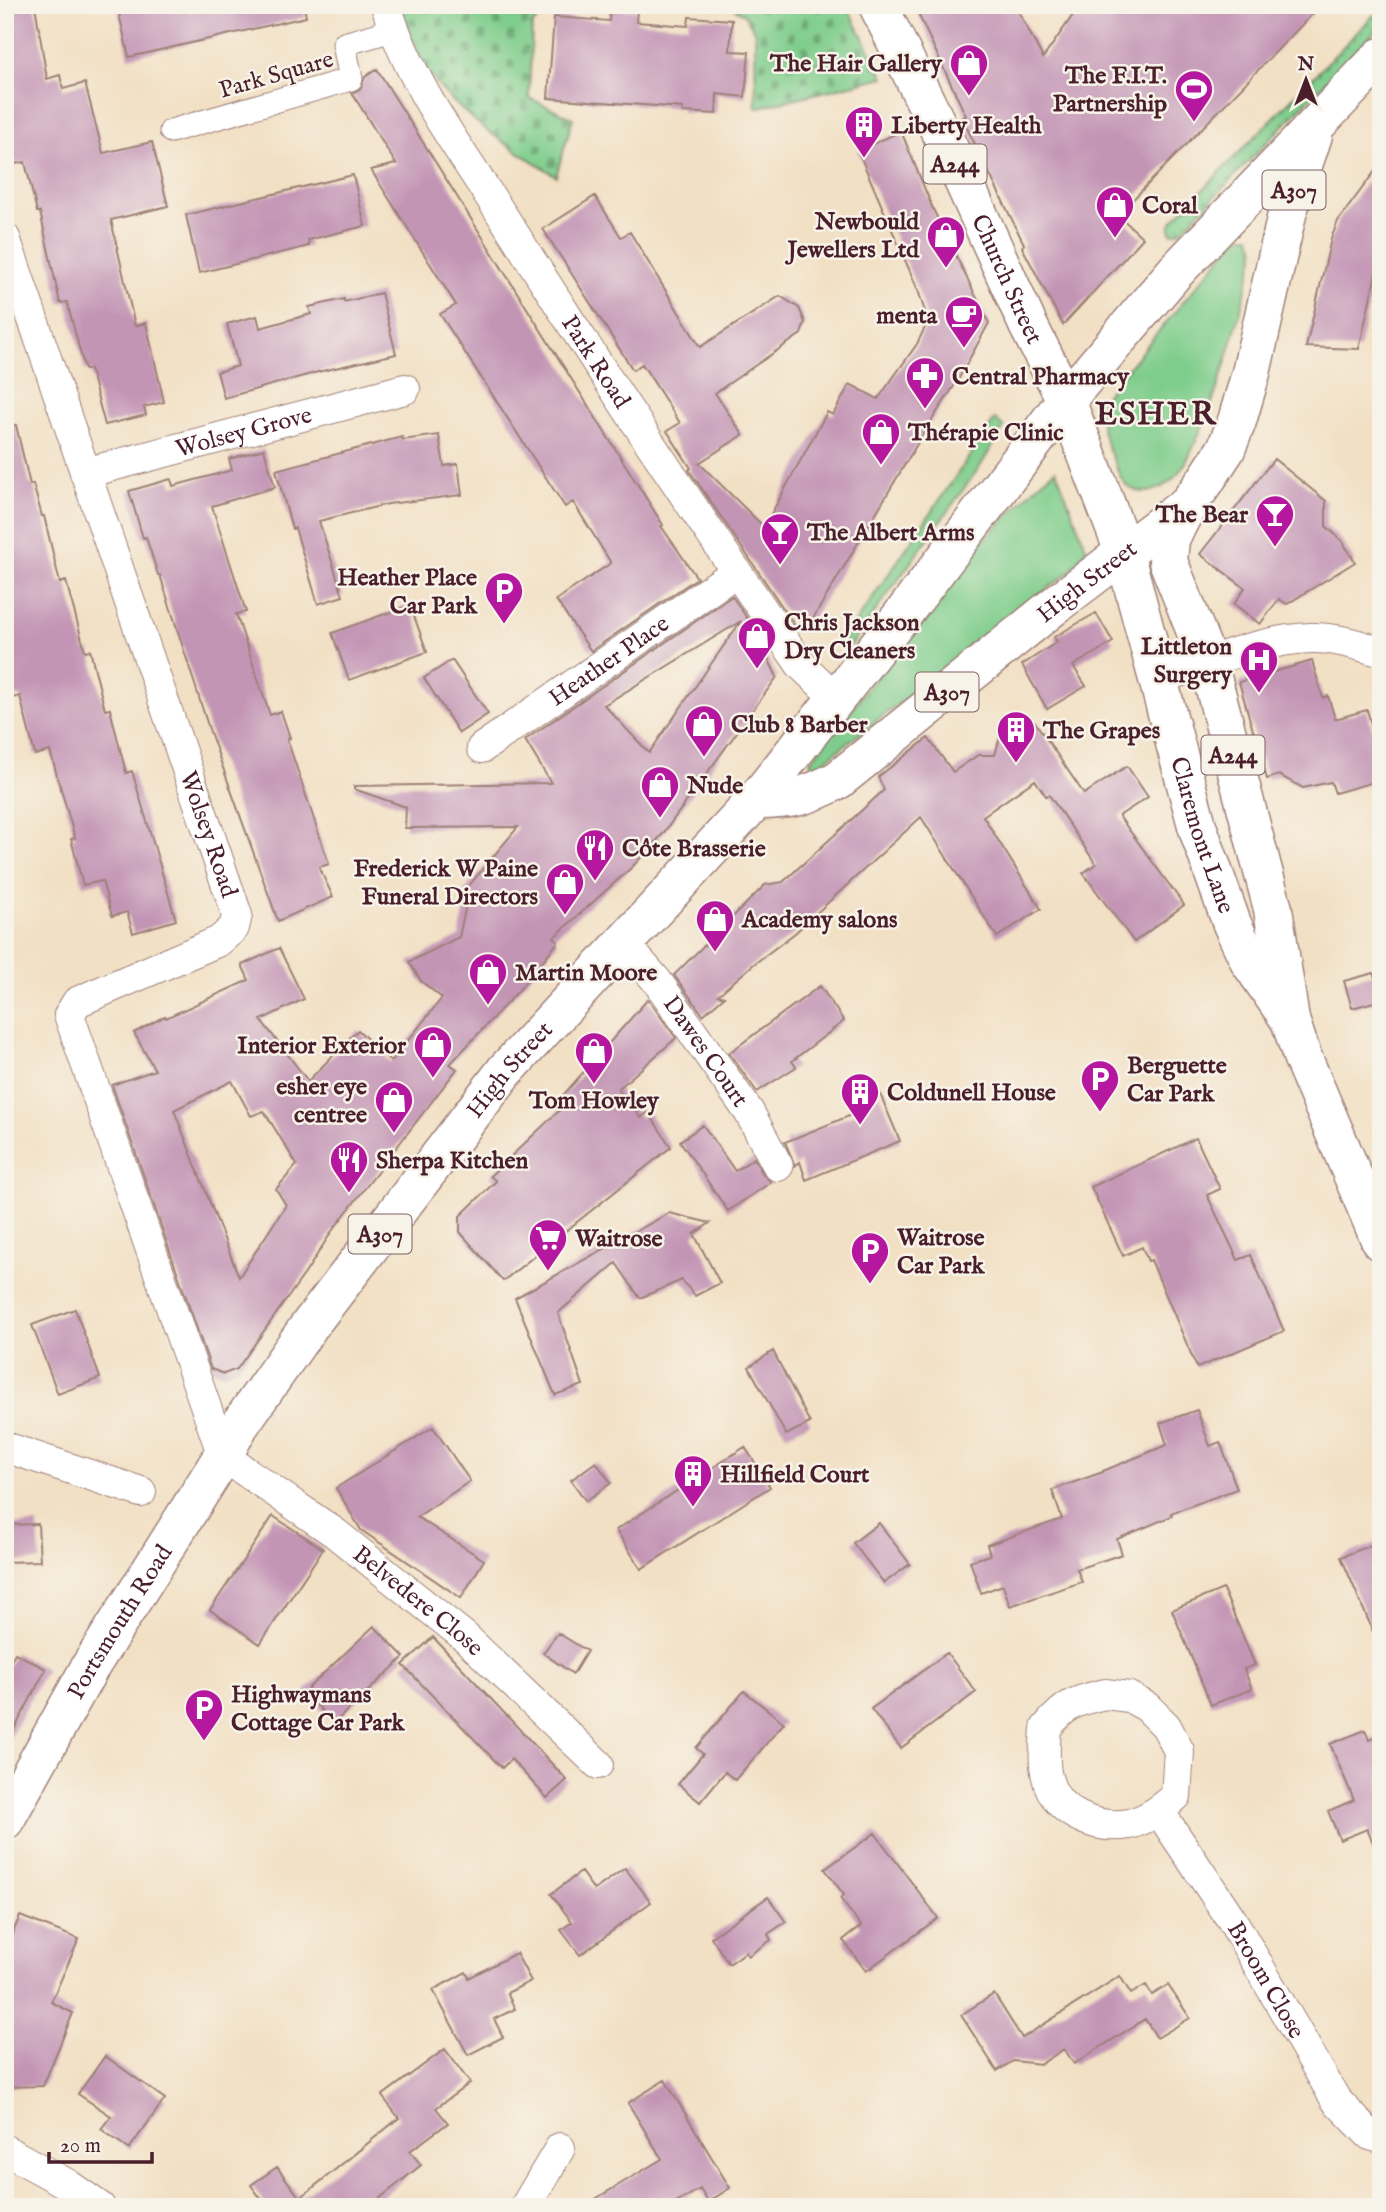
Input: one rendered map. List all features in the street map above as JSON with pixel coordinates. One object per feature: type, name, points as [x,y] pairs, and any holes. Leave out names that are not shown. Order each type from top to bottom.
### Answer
[{"type":"main road","name":"Church Street","points":[[878,5],[950,151],[1028,325],[1066,400]]},
{"type":"main road","name":"High Street","points":[[231,1441],[309,1326],[505,1071],[756,800],[837,699],[1066,400],[1175,272],[1381,57]]},
{"type":"main road","name":"High Street","points":[[756,800],[789,800],[811,794],[838,780],[1188,504],[1226,449],[1237,421],[1288,209],[1317,123]]},
{"type":"main road","name":"Claremont Lane","points":[[1066,400],[1124,552],[1198,829],[1232,924],[1250,962],[1290,1020]]},
{"type":"main road","name":"Claremont Lane","points":[[1188,504],[1170,539],[1168,561],[1209,662],[1273,909],[1290,1020],[1302,1056],[1381,1242]]},
{"type":"main road","name":"Portsmouth Road","points":[[5,1820],[90,1667],[231,1441]]},
{"type":"street","name":"Park Square","points":[[171,131],[351,79],[344,44],[390,18]]},
{"type":"street","name":"Park Road","points":[[390,18],[420,85],[615,393],[802,665],[837,699]]},
{"type":"street","name":"Wolsey Road","points":[[5,238],[237,915],[234,928],[219,941],[77,1002],[69,1015],[231,1441]]},
{"type":"street","name":"Wolsey Grove","points":[[85,473],[405,389]]},
{"type":"street","name":"Heather Place","points":[[482,748],[736,572]]},
{"type":"street","points":[[1158,679],[1248,649],[1313,638],[1381,651]]},
{"type":"street","name":"Dawes Court","points":[[624,943],[657,981],[749,1112],[778,1166]]},
{"type":"street","name":"Belvedere Close","points":[[231,1441],[335,1533],[465,1637],[598,1765]]},
{"type":"street","points":[[5,1447],[141,1492]]},
{"type":"street","points":[[1105,1694],[1129,1697],[1147,1707],[1166,1726],[1179,1751],[1176,1796],[1159,1811],[1129,1824],[1090,1823],[1060,1804],[1047,1779],[1045,1756],[1046,1728],[1061,1710],[1080,1699],[1105,1694]]},
{"type":"street","name":"Broom Close","points":[[1159,1811],[1232,1920],[1336,2100],[1370,2135],[1381,2138]]},
{"type":"street","points":[[525,2207],[560,2148]]},
{"type":"street","points":[[5,2150],[67,2184],[100,2207]]},
{"type":"green space","points":[[400,5],[568,5],[548,9],[532,25],[529,98],[573,118],[556,176],[488,131],[443,91],[421,60]]},
{"type":"green space","points":[[728,5],[846,5],[884,77],[756,108],[755,32],[744,14]]},
{"type":"green space","points":[[1381,8],[1381,25],[1186,226],[1179,232],[1171,233],[1173,220]]},
{"type":"green space","points":[[1250,236],[1254,256],[1230,349],[1204,423],[1186,463],[1173,479],[1161,488],[1140,492],[1122,480],[1105,439],[1100,415],[1102,399],[1236,239]]},
{"type":"green space","points":[[995,419],[1004,427],[981,465],[851,645],[847,646],[844,644],[845,638]]},
{"type":"green space","points":[[1056,470],[1087,550],[1069,572],[819,765],[813,766],[810,762],[979,545]]},
{"type":"building","points":[[5,5],[35,5],[47,79],[60,75],[63,89],[85,83],[103,153],[152,142],[168,206],[111,220],[135,326],[146,323],[164,402],[144,407],[146,415],[105,425],[90,369],[85,370],[67,302],[60,303],[40,212],[37,212],[25,162],[15,164],[5,127]]},
{"type":"building","points":[[117,5],[184,5],[185,12],[215,5],[304,5],[306,17],[129,57]]},
{"type":"building","points":[[914,5],[1015,5],[1043,58],[1080,5],[1321,5],[1118,215],[1143,238],[1063,325],[1022,247],[1024,244],[962,118],[966,116]]},
{"type":"building","points":[[610,8],[637,10],[636,22],[688,26],[689,17],[732,20],[730,51],[749,52],[745,97],[717,94],[716,114],[682,112],[683,108],[548,98],[554,17],[609,21]]},
{"type":"building","points":[[377,69],[663,525],[661,526],[697,578],[591,651],[556,600],[611,563],[573,502],[565,507],[440,314],[456,305],[371,170],[396,164],[352,93],[361,88],[365,77]]},
{"type":"building","points":[[901,131],[933,209],[989,323],[958,380],[808,627],[796,627],[689,470],[691,468],[667,431],[680,423],[642,364],[633,370],[543,229],[595,196],[621,237],[630,232],[700,347],[780,296],[799,308],[805,322],[801,334],[715,393],[743,435],[699,463],[764,527],[827,412],[833,415],[850,384],[878,399],[917,344],[928,321],[918,290],[858,151]]},
{"type":"building","points":[[1381,163],[1381,251],[1359,349],[1306,347],[1331,239],[1338,221]]},
{"type":"building","points":[[353,175],[365,226],[308,240],[309,246],[199,273],[186,215]]},
{"type":"building","points":[[381,293],[396,354],[224,398],[217,372],[238,366],[227,324],[257,316],[260,328],[311,314],[309,307]]},
{"type":"building","points":[[16,425],[30,485],[33,484],[44,516],[60,583],[66,581],[85,651],[90,650],[105,710],[110,709],[126,773],[132,771],[176,920],[133,933],[127,912],[112,916],[102,881],[83,885],[71,839],[75,838],[50,751],[35,755],[20,696],[12,698],[5,671],[5,426]]},
{"type":"building","points":[[439,435],[444,466],[458,464],[462,495],[388,504],[319,521],[343,596],[318,604],[295,528],[292,529],[276,470],[402,437],[403,440]]},
{"type":"building","points":[[264,449],[275,487],[212,506],[246,612],[236,614],[270,715],[281,711],[290,738],[287,739],[329,864],[319,867],[333,897],[278,921],[209,729],[160,575],[146,537],[143,538],[129,491],[171,479],[173,486],[232,470],[229,459]]},
{"type":"building","name":"The Bear","points":[[1274,459],[1326,501],[1326,526],[1342,541],[1355,562],[1287,604],[1279,599],[1260,624],[1234,604],[1245,588],[1200,554]]},
{"type":"building","points":[[732,596],[753,627],[777,677],[662,835],[632,867],[554,937],[558,942],[519,990],[450,1064],[457,1069],[332,1231],[237,1369],[224,1374],[211,1369],[112,1085],[155,1070],[134,1033],[165,1016],[166,1018],[249,980],[242,965],[279,948],[304,999],[261,1020],[308,1081],[358,1030],[391,1062],[442,998],[421,981],[409,962],[459,937],[467,900],[461,895],[518,827],[405,828],[406,807],[354,789],[354,786],[551,783],[525,740]],"holes":[[[741,621],[649,753],[604,705]],[[232,1081],[251,1116],[264,1111],[297,1165],[276,1189],[286,1205],[239,1277],[174,1110]]]},
{"type":"building","points":[[410,605],[427,652],[349,680],[332,633]]},
{"type":"building","points":[[1096,613],[1113,642],[1073,666],[1086,686],[1047,709],[1022,665],[1057,642],[1054,637]]},
{"type":"building","points":[[452,660],[488,714],[459,733],[424,678]]},
{"type":"building","points":[[1312,661],[1323,698],[1328,696],[1335,719],[1367,710],[1381,759],[1381,780],[1335,793],[1331,782],[1303,788],[1279,775],[1267,779],[1239,682]]},
{"type":"building","points":[[1035,722],[1084,794],[1127,766],[1148,797],[1119,816],[1184,905],[1134,942],[1083,873],[1096,864],[1049,795],[1046,796],[1035,780],[983,816],[1041,909],[997,937],[921,817],[795,933],[718,995],[724,997],[703,1015],[674,975],[765,885],[783,882],[884,790],[878,777],[928,738],[953,772],[978,755],[995,755],[1001,733],[1013,737]]},
{"type":"building","points":[[1374,973],[1381,1000],[1352,1008],[1344,981]]},
{"type":"building","points":[[820,986],[844,1021],[792,1061],[796,1067],[757,1092],[729,1053]]},
{"type":"building","points":[[648,999],[676,1038],[618,1089],[641,1118],[648,1112],[671,1147],[503,1281],[460,1232],[460,1216],[496,1181],[490,1176],[562,1108],[557,1102]]},
{"type":"building","name":"Coldunell House","points":[[875,1082],[900,1141],[806,1180],[800,1162],[795,1166],[785,1142],[859,1112],[852,1091]]},
{"type":"building","points":[[703,1125],[735,1171],[754,1158],[771,1182],[728,1211],[680,1141]]},
{"type":"building","points":[[1196,1138],[1220,1189],[1207,1195],[1238,1260],[1251,1255],[1284,1331],[1197,1368],[1151,1260],[1148,1261],[1142,1247],[1123,1256],[1091,1187]]},
{"type":"building","points":[[669,1213],[710,1223],[694,1234],[720,1283],[695,1296],[682,1280],[640,1298],[616,1263],[558,1313],[583,1385],[555,1395],[515,1298]]},
{"type":"building","points":[[75,1309],[100,1378],[58,1394],[32,1325]]},
{"type":"building","points":[[773,1351],[810,1423],[786,1435],[749,1367]]},
{"type":"building","points":[[1197,1410],[1210,1446],[1220,1442],[1237,1489],[1171,1513],[1172,1516],[1117,1539],[1122,1554],[1077,1569],[1082,1582],[1010,1606],[1003,1585],[981,1593],[970,1561],[990,1555],[987,1545],[1062,1519],[1052,1490],[1167,1445],[1160,1423]]},
{"type":"building","points":[[433,1427],[470,1481],[417,1517],[484,1560],[461,1598],[361,1530],[336,1488]]},
{"type":"building","name":"Hillfield Court","points":[[745,1447],[770,1487],[641,1569],[616,1530]]},
{"type":"building","points":[[596,1462],[611,1483],[586,1501],[571,1480]]},
{"type":"building","points":[[273,1516],[323,1549],[260,1644],[210,1610]]},
{"type":"building","points":[[879,1523],[910,1564],[884,1583],[853,1543]]},
{"type":"building","points":[[38,1524],[40,1561],[5,1562],[5,1525]]},
{"type":"building","points":[[1381,1541],[1381,1650],[1341,1557]]},
{"type":"building","points":[[1223,1589],[1255,1665],[1244,1669],[1252,1689],[1211,1705],[1172,1610]]},
{"type":"building","points":[[374,1626],[404,1657],[334,1723],[304,1692]]},
{"type":"building","points":[[558,1633],[587,1651],[573,1674],[543,1653]]},
{"type":"building","points":[[433,1637],[567,1780],[547,1798],[511,1759],[502,1768],[403,1665]]},
{"type":"building","points":[[15,1653],[46,1669],[5,1747],[5,1671]]},
{"type":"building","points":[[947,1653],[976,1692],[901,1748],[871,1709]]},
{"type":"building","points":[[744,1691],[784,1723],[735,1780],[725,1772],[700,1802],[678,1784],[703,1754],[696,1748]]},
{"type":"building","points":[[1365,1730],[1369,1740],[1381,1736],[1381,1861],[1367,1829],[1340,1840],[1328,1811],[1354,1800],[1330,1744]]},
{"type":"building","points":[[875,1833],[938,1918],[866,1971],[843,1940],[861,1926],[840,1898],[844,1895],[825,1869]]},
{"type":"building","points":[[625,1868],[651,1902],[580,1955],[561,1930],[572,1922],[551,1894],[581,1872],[594,1890]]},
{"type":"building","points":[[768,1897],[786,1922],[768,1934],[771,1940],[748,1956],[746,1952],[729,1964],[711,1937]]},
{"type":"building","points":[[20,1916],[79,1939],[51,2002],[73,2013],[43,2086],[5,2087],[5,1950]]},
{"type":"building","points":[[516,1953],[531,1981],[507,1993],[515,2009],[494,2019],[503,2037],[468,2055],[433,1990],[466,1972],[469,1978]]},
{"type":"building","points":[[1120,1976],[1131,1994],[1146,1985],[1152,1995],[1168,1985],[1190,2018],[1157,2038],[1145,2019],[1074,2064],[1064,2049],[1041,2064],[1013,2061],[997,2071],[961,2015],[994,1994],[1022,2038]]},
{"type":"building","points":[[445,2049],[470,2083],[436,2108],[448,2123],[410,2151],[421,2165],[369,2207],[267,2207],[251,2185],[277,2167],[300,2198],[399,2118],[382,2096]]},
{"type":"building","points":[[105,2056],[165,2099],[129,2149],[101,2129],[111,2116],[78,2094]]},
{"type":"building","points":[[665,2080],[730,2188],[708,2202],[700,2189],[669,2207],[582,2207],[662,2159],[628,2103]]},
{"type":"place","name":"The Hair Gallery","points":[[969,97]]},
{"type":"place","name":"The F.I.T. Partnership","points":[[1194,123]]},
{"type":"place","name":"Liberty Health","points":[[864,159]]},
{"type":"place","name":"Coral","points":[[1115,239]]},
{"type":"place","name":"Newbould Jewellers Ltd","points":[[946,269]]},
{"type":"place","name":"menta","points":[[964,349]]},
{"type":"place","name":"Central Pharmacy","points":[[925,410]]},
{"type":"place","name":"Thérapie Clinic","points":[[881,466]]},
{"type":"place","name":"The Bear","points":[[1275,548]]},
{"type":"place","name":"The Albert Arms","points":[[780,566]]},
{"type":"place","name":"Heather Place Car Park","points":[[504,625]]},
{"type":"place","name":"Chris Jackson Dry Cleaners","points":[[757,670]]},
{"type":"place","name":"Littleton Surgery","points":[[1259,694]]},
{"type":"place","name":"Club 8 Barber","points":[[704,758]]},
{"type":"place","name":"The Grapes","points":[[1016,764]]},
{"type":"place","name":"Nude","points":[[660,819]]},
{"type":"place","name":"Côte Brasserie","points":[[595,882]]},
{"type":"place","name":"Frederick W Paine Funeral Directors","points":[[565,916]]},
{"type":"place","name":"Academy salons","points":[[715,953]]},
{"type":"place","name":"Martin Moore","points":[[488,1006]]},
{"type":"place","name":"Interior Exterior","points":[[433,1079]]},
{"type":"place","name":"Tom Howley","points":[[594,1085]]},
{"type":"place","name":"Berguette Car Park","points":[[1100,1113]]},
{"type":"place","name":"Coldunell House","points":[[860,1126]]},
{"type":"place","name":"esher eye centree","points":[[394,1134]]},
{"type":"place","name":"Sherpa Kitchen","points":[[349,1194]]},
{"type":"place","name":"Waitrose","points":[[548,1272]]},
{"type":"place","name":"Waitrose Car Park","points":[[870,1285]]},
{"type":"place","name":"Hillfield Court","points":[[693,1508]]},
{"type":"place","name":"Highwaymans Cottage Car Park","points":[[204,1742]]},
{"type":"district","name":"ESHER","points":[[1156,413]]}]
